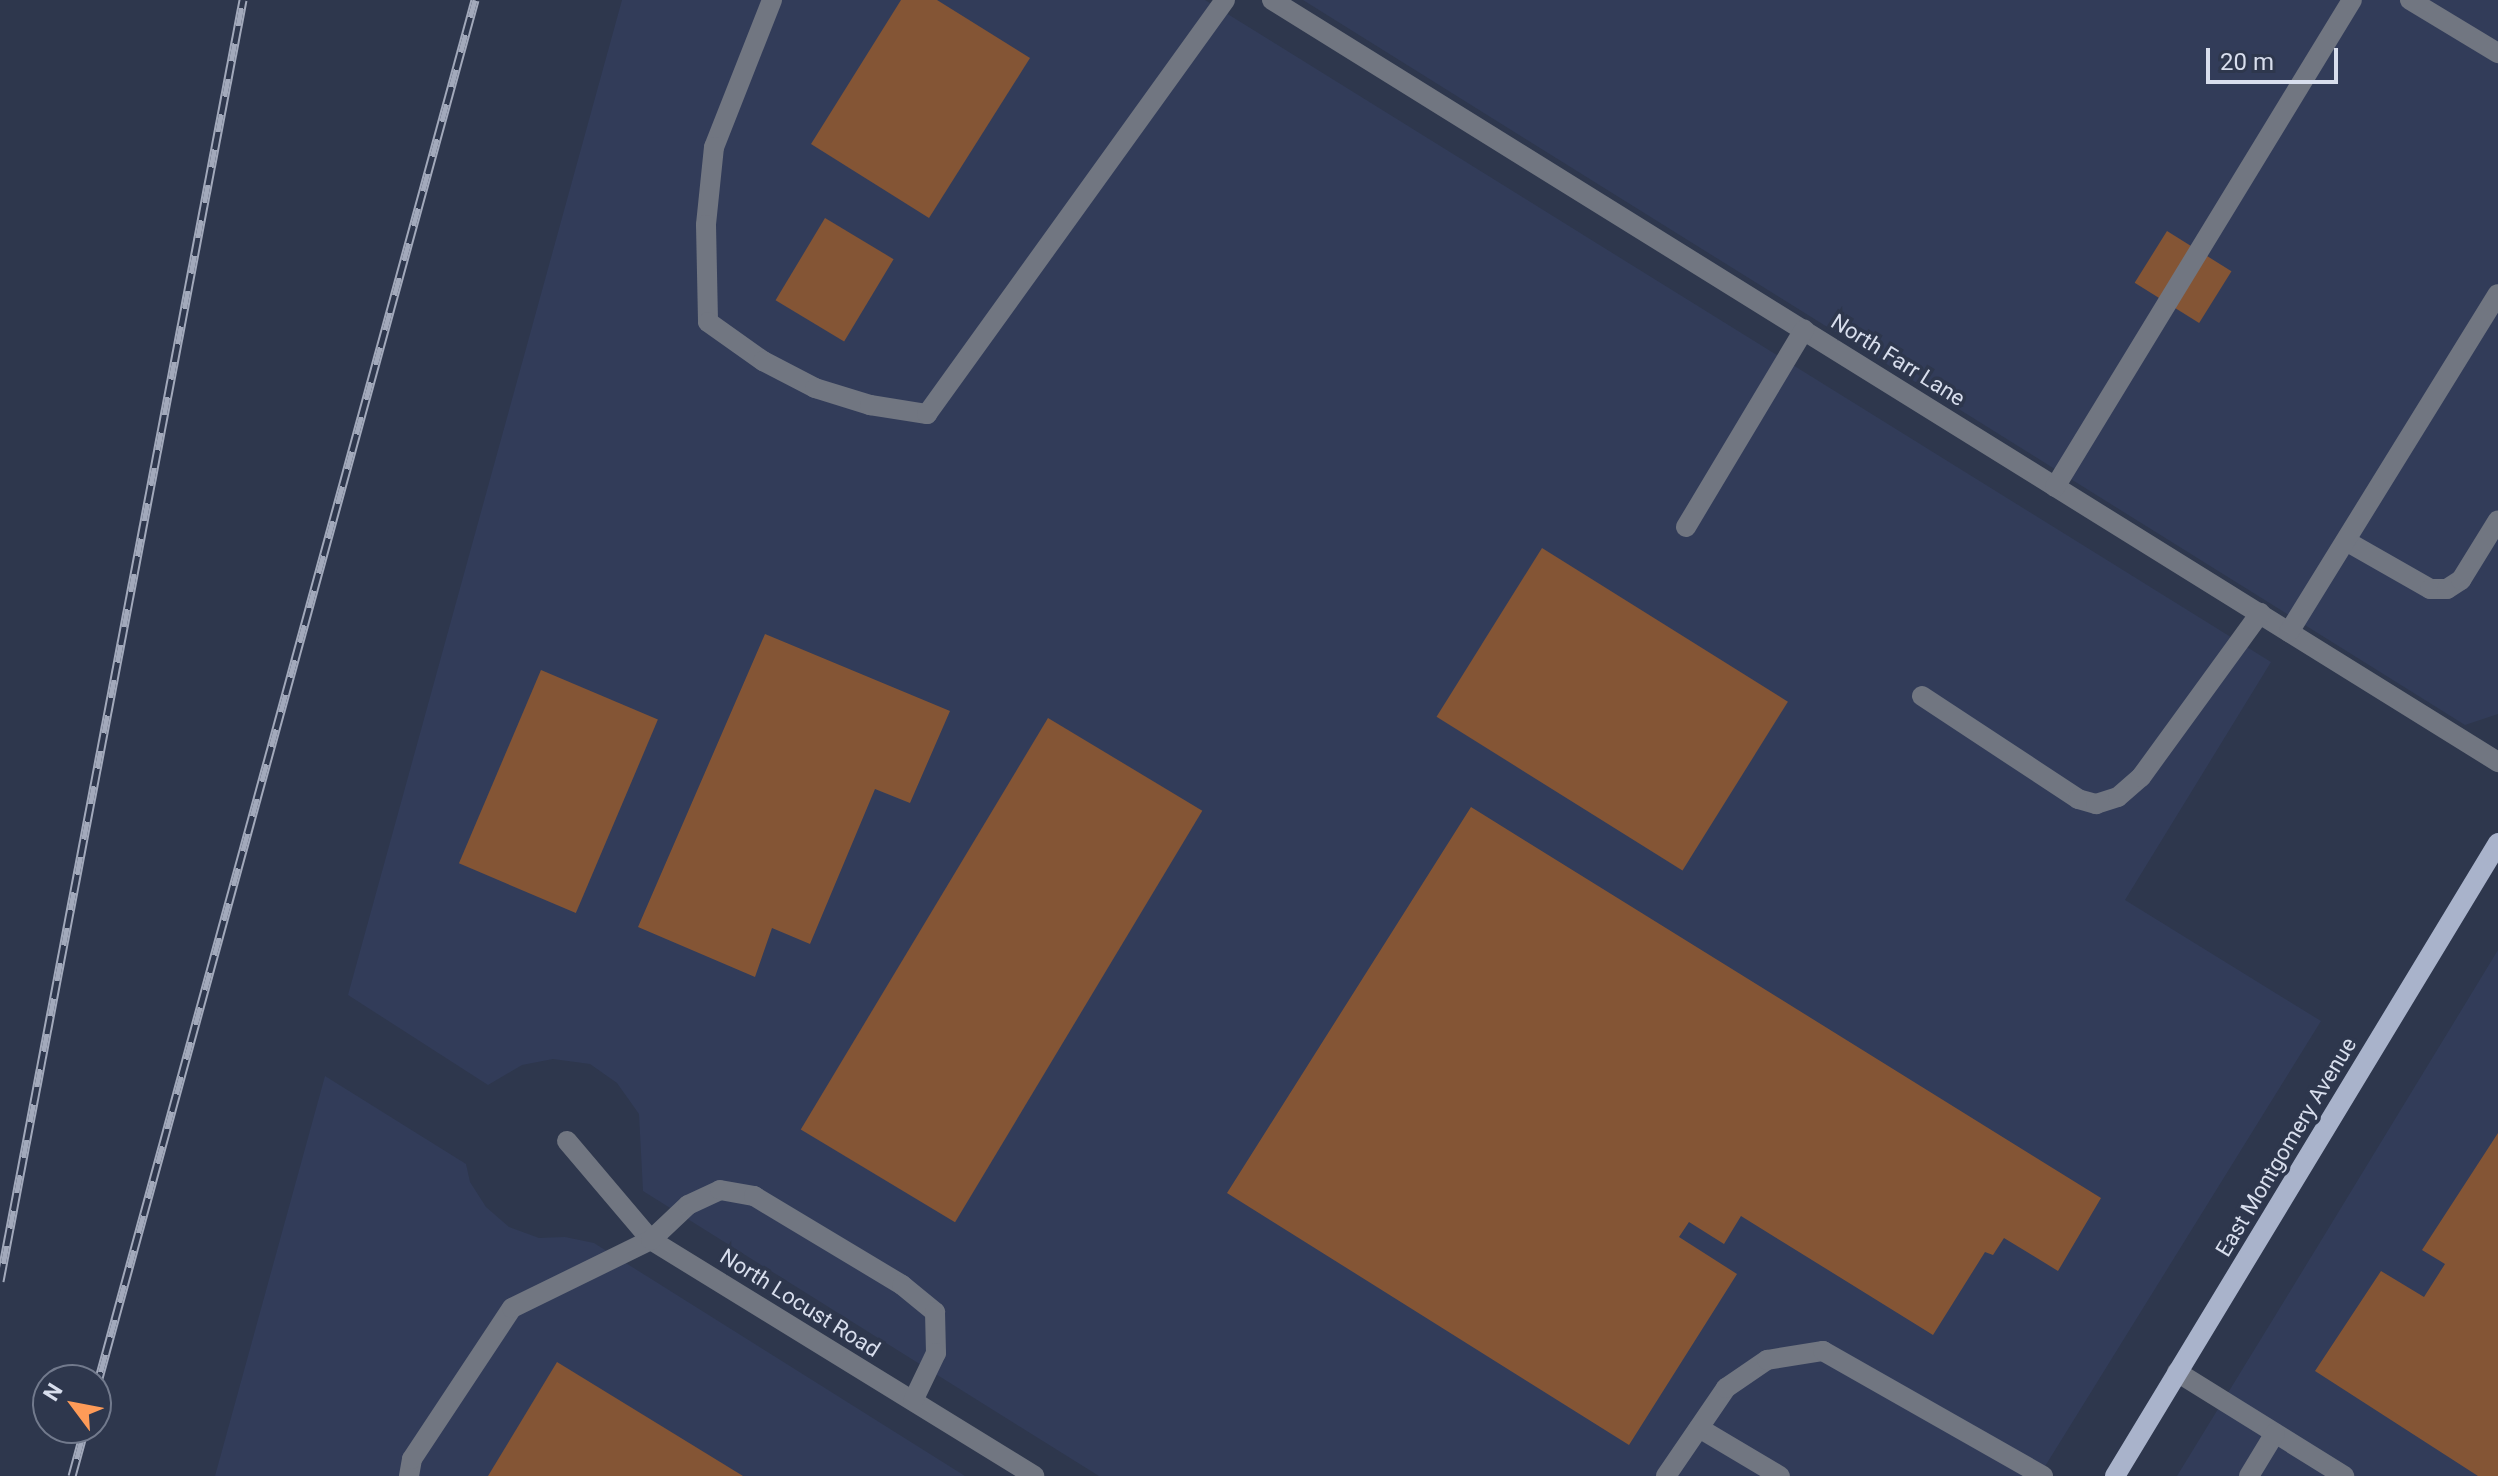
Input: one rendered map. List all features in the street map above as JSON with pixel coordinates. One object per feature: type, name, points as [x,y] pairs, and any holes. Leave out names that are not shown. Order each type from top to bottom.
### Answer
[{"type":"main road","name":"East Montgomery Avenue","points":[[2115,1476],[2498,843]]},
{"type":"street","points":[[772,0],[714,147],[706,225],[708,322],[763,361],[815,388],[870,405],[927,414],[1225,0]]},
{"type":"street","name":"North Farr Lane","points":[[1272,0],[2498,762]]},
{"type":"street","points":[[2055,487],[2352,0]]},
{"type":"street","points":[[2410,0],[2498,53]]},
{"type":"street","points":[[2289,632],[2498,294]]},
{"type":"street","points":[[1686,527],[1804,330]]},
{"type":"street","points":[[2346,541],[2430,589],[2447,589],[2461,580],[2498,520]]},
{"type":"street","points":[[1922,696],[2078,799],[2096,804],[2118,797],[2141,777],[2260,613]]},
{"type":"street","name":"North Locust Road","points":[[567,1141],[651,1240],[1034,1476]]},
{"type":"street","points":[[409,1476],[412,1459],[512,1308],[651,1240],[688,1205],[720,1190],[754,1196],[902,1285],[935,1312],[936,1353],[913,1401]]},
{"type":"street","points":[[1666,1476],[1726,1388],[1767,1360],[1823,1351],[2043,1476]]},
{"type":"street","points":[[2177,1372],[2344,1476]]},
{"type":"street","points":[[1699,1428],[1780,1476]]},
{"type":"street","points":[[2249,1476],[2275,1433]]},
{"type":"shaded area","points":[[622,0],[1205,0],[2271,662],[2125,900],[2321,1021],[2039,1476],[1099,1476],[643,1191],[639,1114],[617,1083],[590,1064],[553,1059],[522,1065],[488,1085],[348,995]]},
{"type":"shaded area","points":[[1303,0],[2498,0],[2498,714],[2465,725]]},
{"type":"shaded area","points":[[2498,950],[2498,1476],[2177,1476],[2319,1244]]},
{"type":"shaded area","points":[[325,1076],[466,1164],[470,1182],[486,1207],[509,1227],[539,1238],[565,1237],[594,1243],[965,1476],[215,1476]]},
{"type":"building","points":[[901,0],[937,0],[1030,58],[929,218],[811,144]]},
{"type":"building","points":[[825,218],[894,259],[844,341],[776,300]]},
{"type":"building","points":[[2167,231],[2231,271],[2199,323],[2135,283]]},
{"type":"building","points":[[1542,548],[1788,702],[1682,870],[1437,717]]},
{"type":"building","points":[[765,634],[950,711],[910,803],[875,789],[810,944],[772,928],[755,977],[638,927]]},
{"type":"building","points":[[541,670],[658,720],[576,913],[459,863]]},
{"type":"building","points":[[1048,718],[1202,811],[955,1222],[801,1129]]},
{"type":"building","points":[[1471,807],[2101,1198],[2058,1271],[2004,1238],[1993,1255],[1985,1252],[1933,1335],[1741,1216],[1724,1244],[1689,1222],[1679,1237],[1737,1274],[1629,1445],[1227,1193]]},
{"type":"building","points":[[2498,1133],[2498,1476],[2478,1476],[2315,1371],[2381,1271],[2424,1297],[2445,1264],[2422,1250]]},
{"type":"building","points":[[557,1362],[743,1476],[488,1476]]},
{"type":"railway","points":[[0,1281],[243,0]]},
{"type":"railway","points":[[103,1364],[475,0]]},
{"type":"railway","points":[[72,1476],[81,1444]]}]
